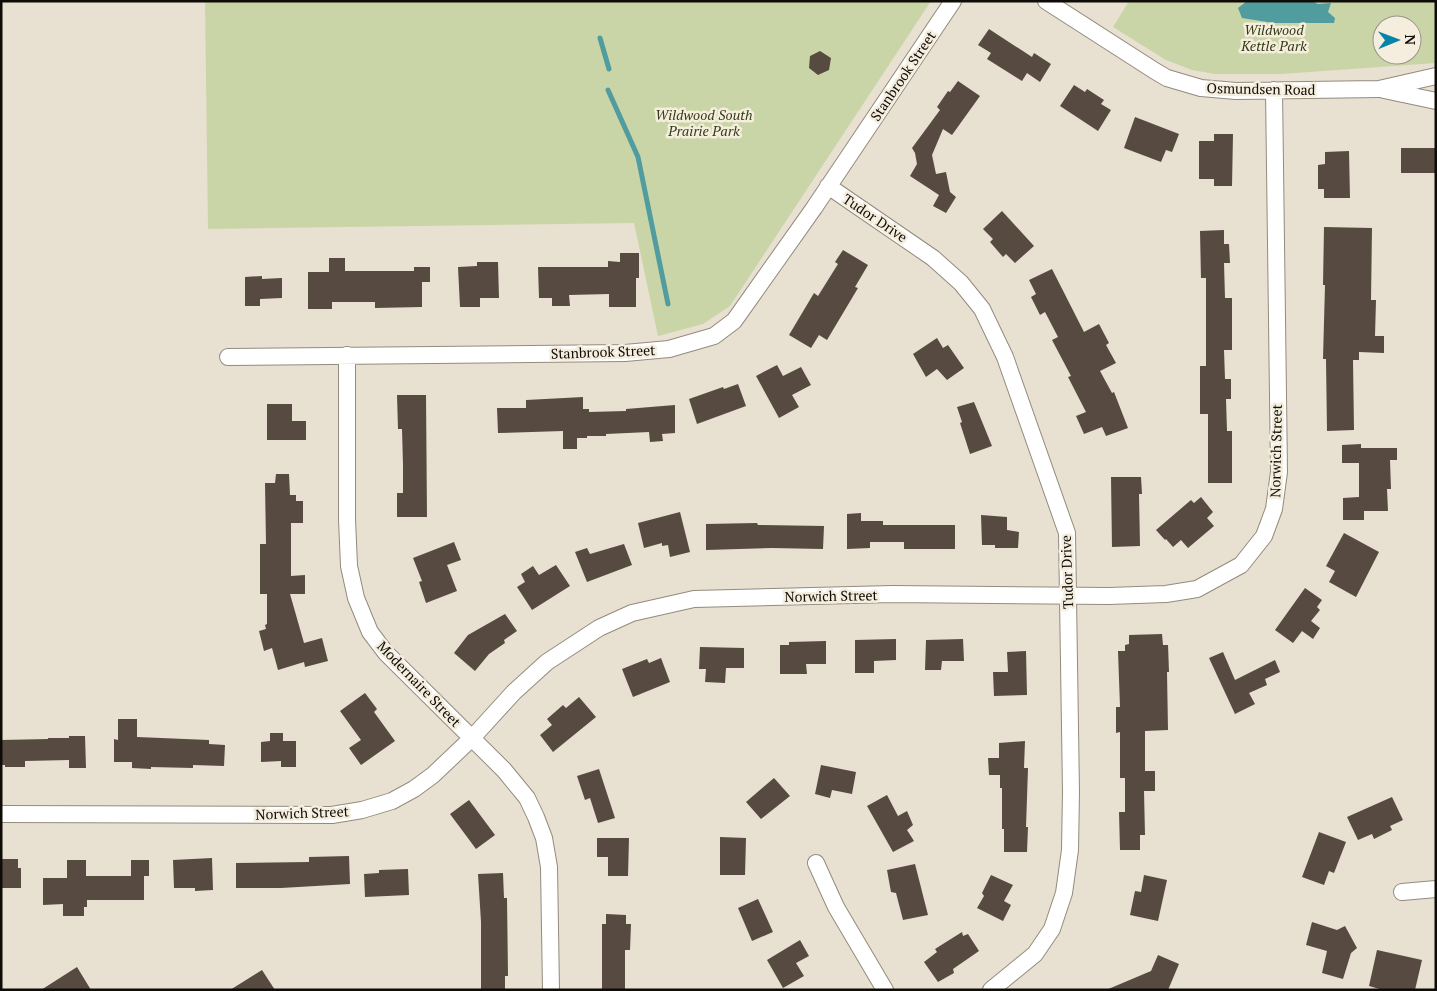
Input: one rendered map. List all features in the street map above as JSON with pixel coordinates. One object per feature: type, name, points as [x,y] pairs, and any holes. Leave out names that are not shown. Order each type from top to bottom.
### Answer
[{"type":"street","name":"Stanbrook Street","points":[[228,357],[625,353],[670,349],[714,336],[734,320],[828,186],[953,1]]},
{"type":"street","name":"Osmundsen Road","points":[[1046,1],[1137,61],[1167,78],[1200,88],[1236,91],[1379,89],[1436,76]]},
{"type":"street","name":"Osmundsen Road","points":[[1379,89],[1436,101]]},
{"type":"street","name":"Norwich Street","points":[[1,814],[332,814],[362,810],[392,801],[414,789],[433,775],[472,738],[514,692],[547,662],[599,628],[632,613],[694,599],[894,594],[1166,594],[1197,590],[1241,565],[1264,536],[1274,510],[1279,472],[1274,90]]},
{"type":"street","name":"Tudor Drive","points":[[828,186],[933,258],[961,283],[982,309],[1005,357],[1036,439],[1068,533],[1070,840],[1064,893],[1052,929],[1035,954],[991,990]]},
{"type":"street","name":"Modernaire Street","points":[[347,355],[347,519],[349,566],[356,598],[370,632],[386,653],[504,770],[527,798],[544,838],[549,867],[551,990]]},
{"type":"street","points":[[816,863],[836,907],[886,990]]},
{"type":"street","points":[[1402,892],[1436,889]]},
{"type":"green space","name":"Wildwood South Prairie Park","points":[[205,1],[931,1],[730,306],[703,324],[658,336],[634,223],[208,229]]},
{"type":"green space","name":"Wildwood Kettle Park","points":[[1129,1],[1436,1],[1436,63],[1422,64],[1422,15],[1372,15],[1372,65],[1408,65],[1281,74],[1215,74],[1192,70],[1166,60],[1113,27]]},
{"type":"water","points":[[1247,1],[1312,1],[1318,4],[1331,3],[1328,12],[1335,18],[1334,23],[1273,23],[1242,18],[1238,8]]},
{"type":"building","points":[[989,29],[1032,57],[1034,53],[1051,64],[1040,82],[1027,73],[1022,81],[987,59],[991,53],[978,45]]},
{"type":"building","points":[[820,51],[831,58],[829,70],[818,75],[809,68],[810,56]]},
{"type":"building","points":[[958,81],[980,96],[952,135],[943,129],[932,155],[936,174],[946,172],[950,192],[956,197],[946,213],[933,206],[939,195],[910,176],[917,164],[912,148],[940,110],[937,107]]},
{"type":"building","points":[[1074,85],[1085,92],[1087,89],[1104,100],[1101,104],[1111,110],[1098,131],[1060,106]]},
{"type":"building","points":[[1135,117],[1179,134],[1172,152],[1166,150],[1161,162],[1124,148]]},
{"type":"building","points":[[1214,134],[1233,134],[1232,186],[1214,186],[1214,179],[1199,179],[1199,141],[1214,141]]},
{"type":"building","points":[[1401,148],[1436,148],[1436,173],[1401,173]]},
{"type":"building","points":[[1349,151],[1350,198],[1324,198],[1324,189],[1318,189],[1318,165],[1325,164],[1325,152]]},
{"type":"building","points":[[1002,211],[1034,246],[1015,263],[1006,254],[1003,257],[990,242],[993,239],[983,229]]},
{"type":"building","points":[[1324,227],[1372,228],[1371,300],[1376,300],[1375,336],[1384,336],[1384,353],[1359,352],[1359,360],[1353,360],[1354,430],[1327,431],[1326,359],[1323,359]]},
{"type":"building","points":[[1224,230],[1224,244],[1229,244],[1230,263],[1224,263],[1225,298],[1232,298],[1232,350],[1224,350],[1225,379],[1231,379],[1231,399],[1226,399],[1227,431],[1232,431],[1232,483],[1208,483],[1208,414],[1200,414],[1200,366],[1206,366],[1206,278],[1201,278],[1200,231]]},
{"type":"building","points":[[843,250],[868,265],[855,287],[858,288],[827,340],[819,335],[811,348],[789,335],[814,293],[818,296],[838,264],[835,262]]},
{"type":"building","points":[[620,253],[639,253],[639,278],[636,278],[636,307],[609,307],[609,294],[569,295],[570,306],[552,306],[552,298],[539,298],[538,267],[608,267],[608,261],[620,262]]},
{"type":"building","points":[[329,258],[345,258],[345,271],[414,271],[414,267],[430,267],[430,282],[422,282],[422,307],[375,308],[375,302],[332,302],[332,309],[308,309],[308,272],[329,272]]},
{"type":"building","points":[[477,262],[498,262],[499,298],[480,298],[480,307],[460,307],[458,267],[477,266]]},
{"type":"building","points":[[1052,269],[1084,332],[1099,324],[1109,343],[1106,345],[1116,363],[1100,371],[1112,393],[1114,392],[1128,428],[1106,436],[1102,427],[1084,434],[1076,416],[1086,412],[1068,377],[1071,376],[1052,340],[1058,337],[1045,312],[1040,315],[1031,297],[1036,294],[1029,280]]},
{"type":"building","points":[[262,276],[262,279],[282,278],[282,298],[260,299],[260,306],[245,306],[245,277]]},
{"type":"building","points":[[937,338],[943,348],[948,345],[964,368],[947,380],[937,369],[926,377],[913,354]]},
{"type":"building","points":[[777,365],[783,376],[801,367],[811,385],[792,395],[799,407],[779,418],[756,376]]},
{"type":"building","points":[[738,384],[746,406],[697,424],[689,399],[723,387],[724,389]]},
{"type":"building","points":[[397,395],[426,395],[427,517],[397,517],[397,493],[403,493],[403,465],[402,429],[398,429]]},
{"type":"building","points":[[583,397],[583,409],[589,409],[589,412],[626,411],[626,409],[675,405],[675,433],[662,434],[663,441],[650,442],[649,432],[587,436],[587,438],[577,438],[577,449],[563,449],[563,431],[498,433],[497,408],[526,408],[526,400]]},
{"type":"building","points":[[974,402],[992,446],[970,454],[957,407]]},
{"type":"building","points":[[267,404],[292,404],[292,421],[306,421],[306,440],[267,440]]},
{"type":"building","points":[[1361,444],[1361,448],[1397,448],[1397,460],[1390,460],[1391,489],[1387,489],[1388,511],[1364,511],[1364,520],[1343,520],[1343,498],[1359,497],[1359,463],[1342,463],[1342,445]]},
{"type":"building","points":[[276,474],[289,474],[290,495],[296,495],[296,501],[303,501],[303,523],[291,523],[291,576],[305,575],[305,594],[290,594],[304,643],[322,638],[328,661],[305,667],[304,662],[278,670],[272,648],[264,651],[259,631],[266,629],[265,625],[267,624],[267,594],[260,594],[260,544],[266,544],[265,483],[275,483]]},
{"type":"building","points":[[1111,477],[1141,477],[1142,494],[1139,494],[1140,546],[1112,547]]},
{"type":"building","points":[[1201,497],[1213,512],[1207,518],[1214,526],[1188,548],[1181,540],[1173,547],[1156,530],[1191,500],[1194,503]]},
{"type":"building","points":[[680,512],[690,552],[670,557],[668,545],[662,546],[662,543],[644,548],[638,523]]},
{"type":"building","points":[[861,513],[861,521],[883,521],[883,525],[955,525],[955,549],[904,549],[904,542],[870,542],[870,548],[847,549],[847,514]]},
{"type":"building","points":[[981,515],[1007,517],[1007,530],[1019,532],[1018,548],[995,548],[995,545],[982,545]]},
{"type":"building","points":[[757,523],[758,525],[824,526],[823,549],[706,550],[706,524]]},
{"type":"building","points":[[1344,533],[1379,552],[1356,597],[1329,582],[1335,571],[1326,566]]},
{"type":"building","points":[[454,542],[461,560],[447,565],[457,591],[426,603],[419,582],[422,581],[413,558]]},
{"type":"building","points":[[624,544],[632,565],[587,582],[575,552],[587,548],[590,554]]},
{"type":"building","points":[[556,565],[570,586],[532,610],[517,587],[525,582],[521,574],[533,566],[539,575]]},
{"type":"building","points":[[1305,588],[1322,600],[1317,607],[1320,610],[1311,621],[1320,628],[1313,639],[1302,631],[1293,643],[1275,630]]},
{"type":"building","points":[[505,614],[517,631],[504,640],[505,643],[489,654],[475,671],[454,653],[468,635]]},
{"type":"building","points":[[1162,634],[1163,645],[1168,645],[1168,730],[1145,731],[1145,771],[1155,771],[1155,791],[1144,791],[1145,835],[1140,835],[1140,850],[1120,850],[1119,812],[1125,812],[1125,778],[1120,778],[1120,732],[1116,733],[1116,707],[1120,707],[1118,651],[1125,651],[1125,645],[1129,644],[1129,635]]},
{"type":"building","points":[[896,639],[896,660],[874,661],[874,673],[855,673],[855,640]]},
{"type":"building","points":[[963,639],[964,661],[942,661],[941,670],[925,670],[926,640]]},
{"type":"building","points":[[826,641],[826,664],[806,664],[807,674],[780,674],[780,645],[789,645],[789,642]]},
{"type":"building","points":[[700,647],[744,648],[744,668],[726,668],[725,683],[705,682],[706,669],[699,669]]},
{"type":"building","points":[[1026,651],[1027,695],[994,696],[993,672],[1008,672],[1007,652]]},
{"type":"building","points":[[1223,652],[1235,680],[1275,660],[1280,672],[1265,679],[1267,685],[1249,693],[1255,704],[1235,714],[1209,658]]},
{"type":"building","points":[[661,658],[670,682],[633,697],[622,669],[647,659],[649,663]]},
{"type":"building","points":[[365,693],[377,709],[374,712],[395,741],[361,765],[349,748],[361,740],[340,711]]},
{"type":"building","points":[[579,697],[596,717],[553,752],[540,735],[552,725],[547,719],[563,705],[566,708]]},
{"type":"building","points":[[118,719],[137,719],[137,737],[209,740],[209,744],[225,745],[224,766],[193,765],[193,768],[151,767],[151,769],[132,768],[132,762],[114,762],[114,739],[118,740]]},
{"type":"building","points":[[270,733],[283,733],[283,741],[296,741],[296,767],[281,767],[281,761],[261,762],[261,742],[270,741]]},
{"type":"building","points":[[69,736],[85,736],[86,768],[69,768],[69,760],[25,761],[25,767],[5,767],[5,765],[1,765],[1,740],[69,738]]},
{"type":"building","points":[[1025,741],[1024,768],[1028,768],[1027,852],[1004,852],[1000,775],[989,775],[988,758],[999,758],[999,743]]},
{"type":"building","points":[[821,765],[856,772],[852,794],[832,790],[830,798],[815,794]]},
{"type":"building","points":[[599,769],[615,818],[598,823],[590,798],[585,800],[577,776]]},
{"type":"building","points":[[774,778],[790,796],[761,819],[746,802]]},
{"type":"building","points":[[887,795],[898,816],[907,811],[913,825],[907,830],[914,841],[893,852],[867,806]]},
{"type":"building","points":[[1392,797],[1403,820],[1390,826],[1392,830],[1374,839],[1372,834],[1358,840],[1347,817]]},
{"type":"building","points":[[469,800],[495,835],[476,849],[450,814]]},
{"type":"building","points":[[1319,832],[1346,842],[1334,873],[1329,871],[1324,885],[1302,877]]},
{"type":"building","points":[[720,837],[746,838],[745,875],[720,875]]},
{"type":"building","points":[[597,838],[629,838],[628,876],[608,876],[608,857],[597,857]]},
{"type":"building","points":[[349,856],[350,884],[281,888],[236,888],[236,863],[309,862],[309,857]]},
{"type":"building","points":[[212,858],[213,890],[195,891],[195,888],[174,888],[173,860]]},
{"type":"building","points":[[1,859],[18,859],[18,868],[21,868],[21,888],[1,888]]},
{"type":"building","points":[[67,860],[86,860],[86,876],[131,876],[131,860],[149,860],[149,876],[144,876],[144,900],[87,900],[87,907],[84,907],[84,916],[63,916],[63,904],[43,905],[43,878],[67,878]]},
{"type":"building","points":[[915,864],[928,915],[903,920],[896,893],[891,892],[887,870]]},
{"type":"building","points":[[408,869],[409,895],[365,897],[364,874],[379,873],[379,870]]},
{"type":"building","points":[[503,873],[504,898],[507,898],[508,976],[505,976],[505,990],[481,990],[481,922],[478,874]]},
{"type":"building","points":[[991,875],[1013,885],[1004,901],[1011,905],[1003,921],[977,908],[984,896],[982,893]]},
{"type":"building","points":[[1144,875],[1167,880],[1158,921],[1130,915],[1135,891],[1141,892]]},
{"type":"building","points":[[758,899],[773,932],[752,941],[738,908]]},
{"type":"building","points":[[606,914],[626,915],[626,924],[631,924],[630,950],[625,950],[625,990],[602,990],[602,924],[606,924]]},
{"type":"building","points":[[1312,922],[1337,930],[1345,926],[1357,948],[1351,953],[1343,979],[1322,973],[1327,951],[1306,945]]},
{"type":"building","points":[[962,932],[963,936],[968,934],[979,951],[953,969],[954,973],[938,982],[924,962],[937,952],[935,949]]},
{"type":"building","points":[[800,940],[809,956],[796,963],[804,976],[783,988],[767,960]]},
{"type":"building","points":[[1377,950],[1422,960],[1415,990],[1383,990],[1369,986]]},
{"type":"building","points":[[1158,955],[1179,964],[1168,990],[1106,990],[1151,971]]},
{"type":"building","points":[[77,967],[91,990],[41,990]]},
{"type":"building","points":[[262,970],[275,990],[230,990]]},
{"type":"waterway","points":[[600,38],[609,69]]},
{"type":"waterway","points":[[608,90],[638,157],[668,304]]}]
